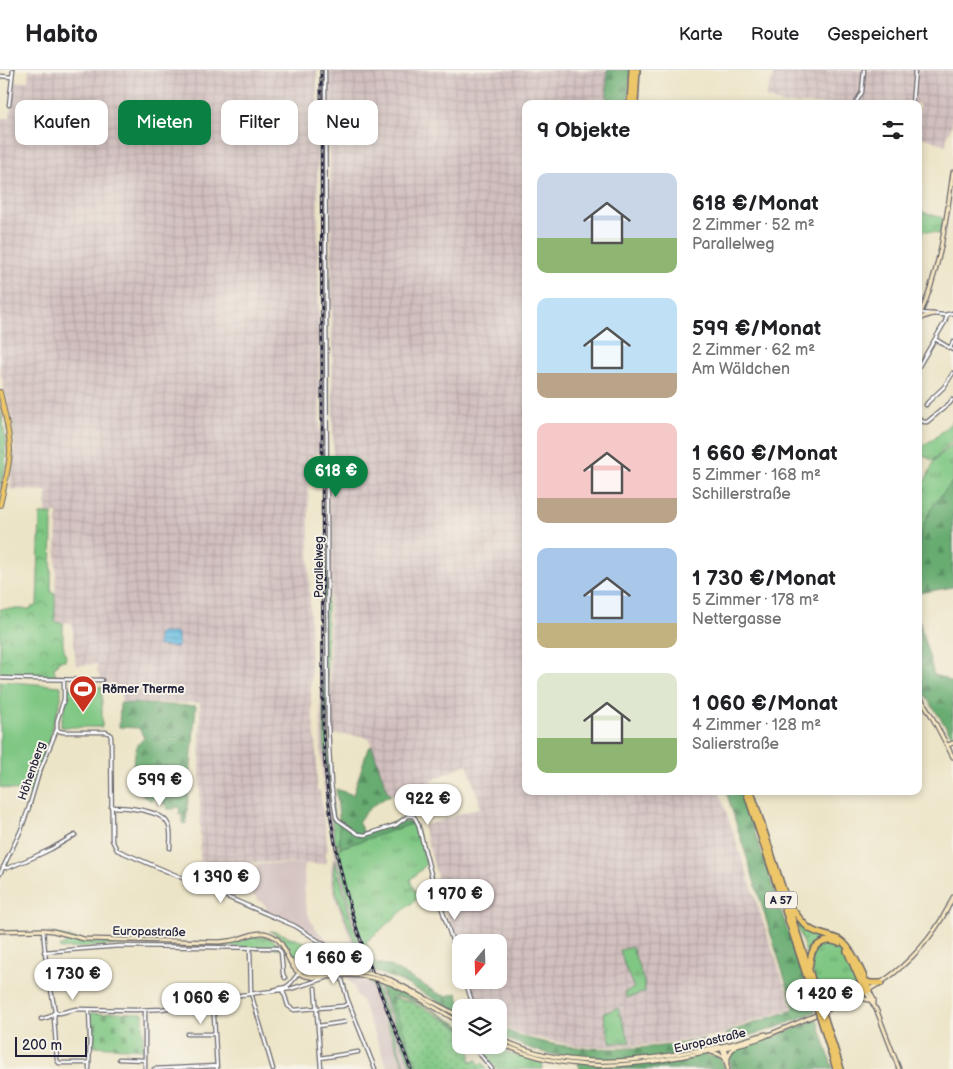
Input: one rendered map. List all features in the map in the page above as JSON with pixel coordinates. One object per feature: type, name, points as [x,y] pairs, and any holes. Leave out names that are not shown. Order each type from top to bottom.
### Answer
[{"type":"highway","points":[[630,100],[632,70]]},
{"type":"highway","points":[[635,100],[637,70]]},
{"type":"highway","name":"A 57","points":[[747,795],[838,1068]]},
{"type":"highway","name":"A 57","points":[[752,795],[809,969],[819,1007]]},
{"type":"highway","points":[[788,906],[809,928],[820,934],[836,938],[850,949],[867,991]]},
{"type":"highway","points":[[809,969],[811,955],[815,947],[831,940],[843,946],[847,951],[864,982]]},
{"type":"highway","points":[[864,982],[879,984]]},
{"type":"highway","points":[[855,997],[864,982]]},
{"type":"main road","points":[[922,310],[931,287],[940,251],[953,172]]},
{"type":"main road","points":[[922,318],[934,314]]},
{"type":"main road","points":[[0,392],[8,428],[10,450],[0,505]]},
{"type":"main road","points":[[922,700],[953,757]]},
{"type":"main road","points":[[948,745],[953,743]]},
{"type":"main road","name":"Europastraße","points":[[507,1042],[542,1055],[587,1062],[658,1058],[737,1045],[762,1037],[855,997],[879,984],[900,968],[928,940],[953,897]]},
{"type":"main road","name":"Europastraße","points":[[0,931],[54,931],[84,939],[219,942],[233,940],[254,933],[263,933],[279,941],[300,972],[318,975],[357,974],[391,981],[452,1013]]},
{"type":"main road","name":"Europastraße","points":[[288,956],[292,966],[309,978],[327,975]]},
{"type":"main road","name":"Europastraße","points":[[391,981],[452,1017]]},
{"type":"main road","points":[[872,1001],[879,984]]},
{"type":"main road","points":[[867,991],[893,1050],[899,1069]]},
{"type":"main road","points":[[855,997],[872,1001]]},
{"type":"main road","name":"Europastraße","points":[[507,1046],[541,1058],[564,1063],[586,1065],[640,1063],[708,1051],[776,1031]]},
{"type":"main road","points":[[726,1059],[737,1045]]},
{"type":"main road","points":[[723,1047],[729,1069]]},
{"type":"main road","points":[[708,1051],[726,1059]]},
{"type":"street","points":[[9,104],[13,70]]},
{"type":"street","name":"Parallelweg","points":[[325,70],[328,740],[333,797],[336,817],[360,835],[396,825],[408,816],[415,818],[452,940]]},
{"type":"street","points":[[857,100],[862,92],[864,70]]},
{"type":"street","points":[[912,100],[915,70]]},
{"type":"street","points":[[0,76],[12,77]]},
{"type":"street","points":[[922,315],[947,315],[953,313]]},
{"type":"street","points":[[922,361],[946,320],[947,315]]},
{"type":"street","points":[[935,339],[951,349],[953,342]]},
{"type":"street","points":[[926,405],[944,387],[953,373]]},
{"type":"street","points":[[922,421],[927,422],[952,400]]},
{"type":"street","points":[[0,678],[102,680]]},
{"type":"street","name":"Höhenberg","points":[[0,874],[21,830],[39,773],[57,729],[57,721],[64,698],[64,680]]},
{"type":"street","points":[[57,729],[61,732],[106,732],[110,734],[112,840],[114,847],[120,853],[294,926],[330,948],[337,960],[342,983],[375,1069]]},
{"type":"street","points":[[111,807],[134,808],[166,820],[170,829],[170,848]]},
{"type":"street","points":[[4,867],[10,867],[32,858],[75,836]]},
{"type":"street","points":[[43,930],[44,952],[55,1012],[56,1060],[59,1063],[89,1063]]},
{"type":"street","points":[[44,952],[120,946],[279,949],[282,974],[285,978]]},
{"type":"street","points":[[250,948],[251,993],[273,1069]]},
{"type":"street","points":[[295,966],[314,959],[326,962],[337,960]]},
{"type":"street","points":[[269,991],[288,986],[292,983],[309,960]]},
{"type":"street","points":[[306,965],[308,974]]},
{"type":"street","points":[[41,1019],[49,1017],[55,1012],[76,1009],[165,1009],[211,999],[290,989],[327,975]]},
{"type":"street","points":[[315,988],[321,1069]]},
{"type":"street","points":[[285,996],[290,989]]},
{"type":"street","points":[[282,990],[291,1009],[343,1006],[349,1003]]},
{"type":"street","points":[[154,1069],[217,1068],[211,999]]},
{"type":"street","points":[[89,1010],[89,1069]]},
{"type":"street","points":[[145,1010],[145,1069]]},
{"type":"street","points":[[318,1026],[345,1022]]},
{"type":"street","points":[[188,1034],[215,1034]]},
{"type":"street","points":[[320,1058],[358,1052]]},
{"type":"street","points":[[480,1054],[492,1069]]},
{"type":"street","points":[[119,1059],[145,1060]]},
{"type":"shaded area","points":[[29,70],[317,70],[317,100],[308,100],[308,145],[318,145],[320,451],[308,458],[311,699],[317,761],[317,790],[320,790],[328,849],[325,855],[326,863],[200,861],[200,703],[121,703],[121,687],[108,688],[102,684],[99,674],[97,674],[97,664],[76,665],[72,623],[55,622],[57,513],[46,513],[47,491],[10,489],[15,444],[0,370],[0,118],[10,118],[14,82],[28,81]]},
{"type":"shaded area","points":[[329,70],[607,70],[607,100],[522,100],[522,795],[720,795],[792,1007],[790,1009],[734,1028],[725,1034],[663,1044],[602,1047],[578,1046],[526,1036],[512,1031],[507,1029],[507,999],[475,999],[472,989],[508,989],[508,934],[454,934],[436,880],[437,876],[423,826],[481,807],[467,764],[414,789],[416,797],[401,809],[393,795],[387,791],[369,739],[362,736],[330,733],[329,456],[333,456],[330,145],[378,145],[378,100],[329,100]]},
{"type":"shaded area","points":[[775,70],[953,70],[953,114],[946,145],[922,137],[922,100],[771,100],[765,98]]},
{"type":"shaded area","points":[[320,602],[323,602],[325,754],[336,844],[343,876],[361,937],[412,1069],[388,1069],[362,1001],[356,995],[355,988],[345,975],[342,964],[344,962],[340,957],[328,945],[301,926],[265,910],[266,906],[255,897],[244,881],[247,881],[258,872],[256,864],[304,864],[305,904],[311,922],[346,960],[349,957],[365,982],[368,981],[336,901],[331,881],[331,868],[333,858],[335,858],[323,784],[321,754]],"holes":[[[335,861],[352,923],[373,979],[371,980],[337,897],[333,874]]]},
{"type":"green space","points":[[607,70],[630,70],[628,100],[607,100]]},
{"type":"green space","points":[[922,212],[943,218],[940,234],[923,230],[922,234]]},
{"type":"green space","points":[[0,407],[6,440],[5,466],[0,491]]},
{"type":"green space","points":[[953,421],[953,440],[933,461],[922,455],[922,445],[934,439]]},
{"type":"green space","points":[[953,443],[953,481],[933,506],[922,531],[922,486],[934,461]]},
{"type":"green space","points":[[953,481],[953,587],[922,592],[922,530],[927,516]]},
{"type":"green space","points":[[40,514],[52,514],[51,592],[55,593],[55,622],[63,623],[63,644],[66,657],[65,660],[58,661],[57,665],[54,666],[55,675],[63,675],[59,676],[3,674],[0,673],[0,609],[30,609],[37,606]]},
{"type":"green space","points":[[323,558],[327,558],[327,725],[330,784],[334,816],[345,827],[337,847],[340,848],[414,823],[427,864],[410,880],[418,898],[366,942],[373,962],[380,964],[374,971],[353,914],[341,871],[333,827],[324,738]]},
{"type":"green space","points":[[922,631],[934,675],[953,683],[952,736],[922,691]]},
{"type":"green space","points":[[0,681],[61,686],[61,699],[51,730],[51,737],[31,794],[0,787]]},
{"type":"green space","name":"Römer Therme","points":[[102,687],[102,727],[61,727],[68,688]]},
{"type":"green space","points":[[120,703],[196,706],[186,824],[182,823],[183,816],[179,814],[180,808],[167,809],[166,804],[161,800],[155,797],[152,801],[137,788],[133,778],[134,758],[138,746],[144,738],[139,728],[119,727]]},
{"type":"green space","points":[[372,746],[387,791],[391,795],[373,806],[358,822],[364,833],[397,821],[414,823],[340,848],[336,789],[353,795],[368,748]]},
{"type":"green space","points":[[727,795],[742,795],[815,1012],[773,1029],[740,1038],[725,1035],[794,1008]]},
{"type":"green space","points":[[335,859],[352,923],[398,1043],[406,1069],[337,897],[333,874]]},
{"type":"green space","points":[[793,913],[804,926],[837,940],[818,943],[809,962]]},
{"type":"green space","points":[[270,931],[314,946],[313,948],[330,956],[323,958],[311,956],[297,963],[283,939]]},
{"type":"green space","points":[[49,933],[88,942],[225,945],[254,937],[263,937],[271,939],[280,948],[128,944],[60,949],[60,946],[65,945],[65,938],[49,934],[47,937]]},
{"type":"green space","points":[[823,943],[836,944],[842,947],[860,984],[856,992],[825,1008],[816,986],[812,969],[813,953]]},
{"type":"green space","points":[[632,947],[644,982],[645,992],[627,998],[625,992],[634,988],[620,950]]},
{"type":"green space","points":[[380,964],[388,965],[441,995],[447,996],[457,993],[459,999],[452,999],[452,1008],[401,981],[374,971]]},
{"type":"green space","points":[[378,982],[398,990],[452,1021],[452,1022],[430,1009],[404,998],[395,996],[392,999],[419,1069],[412,1069]]},
{"type":"green space","points":[[396,998],[411,1002],[452,1024],[452,1054],[471,1054],[470,1062],[477,1060],[479,1064],[483,1063],[487,1069],[419,1069],[392,999]]},
{"type":"green space","points":[[618,1008],[630,1042],[611,1043],[603,1013]]},
{"type":"green space","points":[[109,1012],[143,1013],[143,1049],[92,1046],[90,1014],[106,1014]]},
{"type":"green space","points":[[817,1019],[833,1069],[731,1069],[731,1053]]},
{"type":"green space","points":[[507,1030],[538,1041],[600,1049],[642,1048],[704,1039],[706,1056],[719,1058],[725,1069],[580,1069],[577,1059],[547,1053],[507,1039]]},
{"type":"green space","points":[[507,1052],[542,1063],[543,1069],[497,1069],[484,1054],[507,1054]]},
{"type":"water","points":[[160,633],[177,633],[178,646],[158,646],[158,636]]},
{"type":"railway","points":[[321,70],[323,728],[326,778],[332,827],[355,923],[411,1069]]},
{"type":"place","name":"Römer Therme","points":[[83,713]]}]
